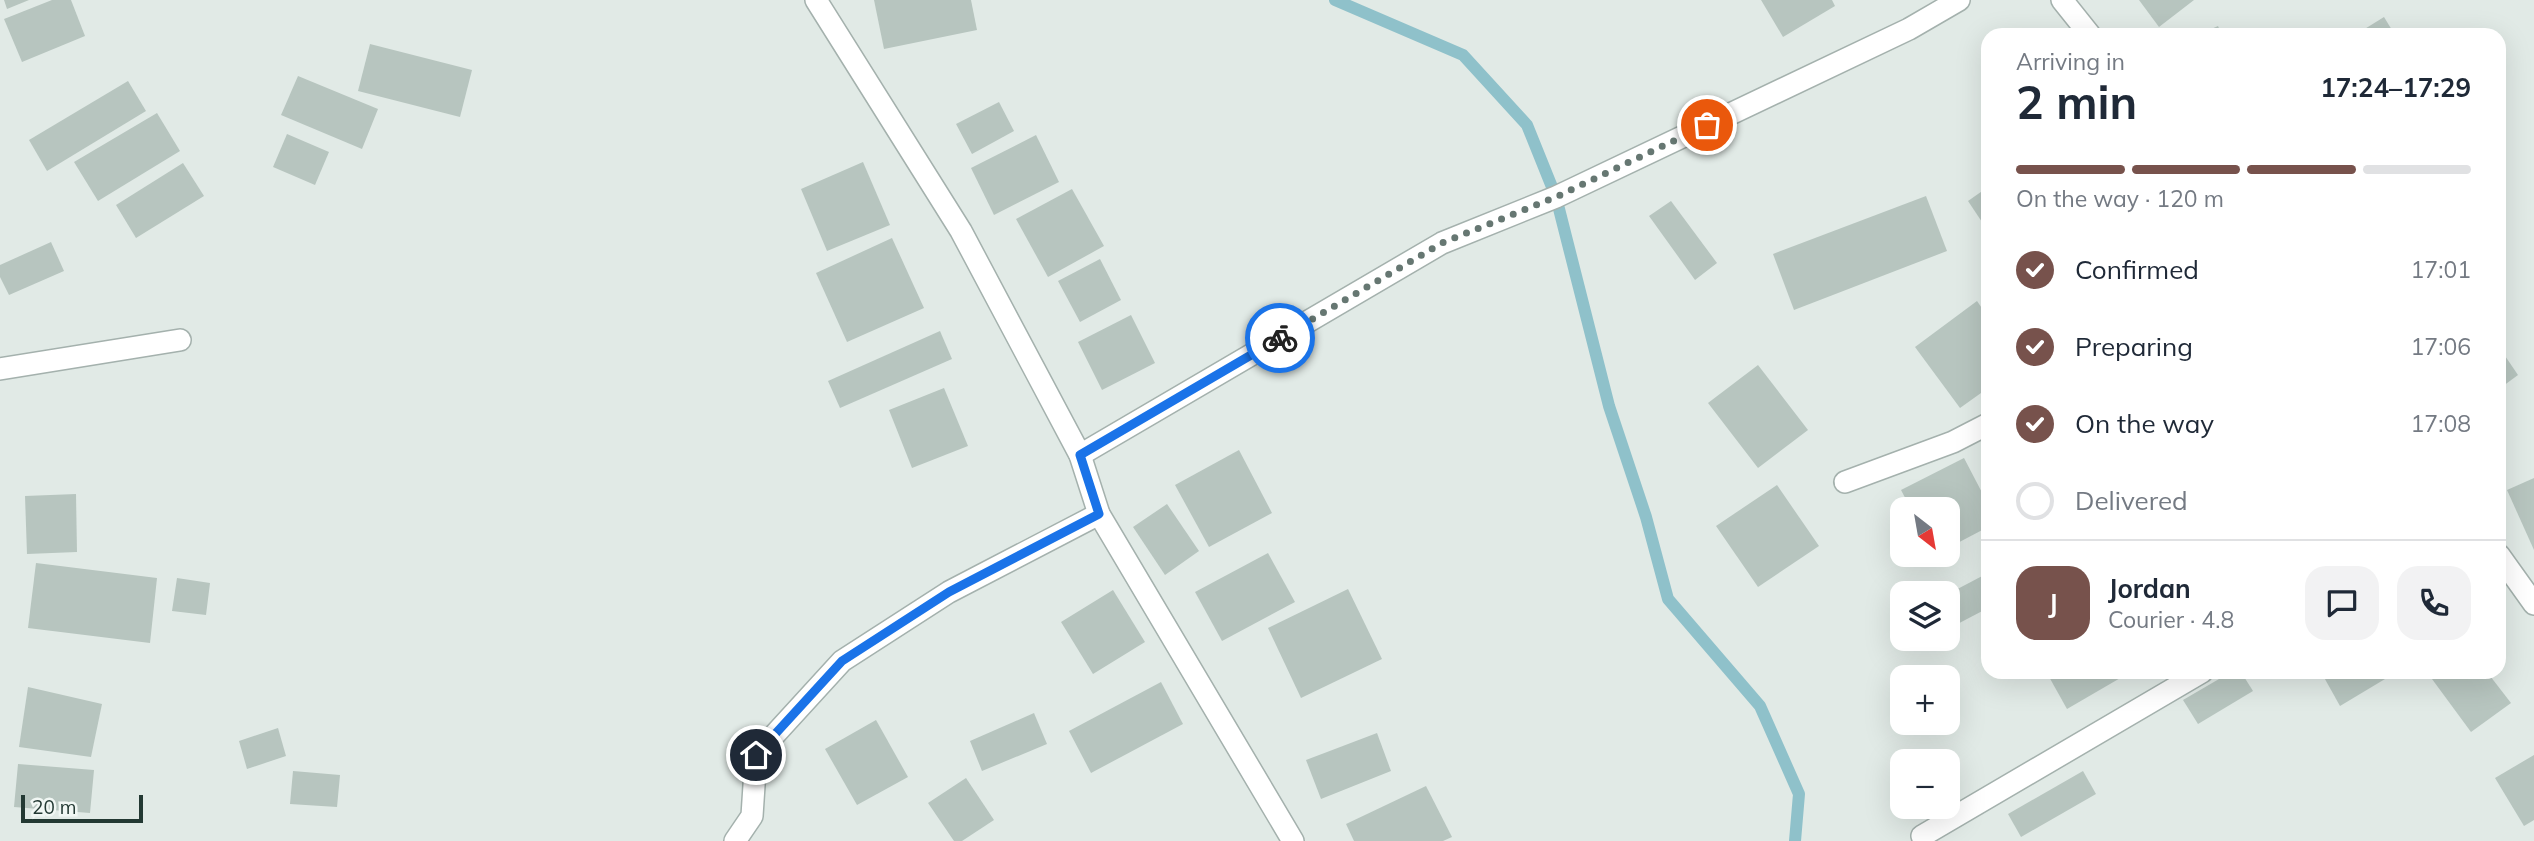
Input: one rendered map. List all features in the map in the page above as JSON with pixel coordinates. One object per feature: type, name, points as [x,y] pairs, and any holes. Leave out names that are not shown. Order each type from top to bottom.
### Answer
[{"type":"street","points":[[816,0],[961,231],[1080,455],[1099,514],[1293,841]]},
{"type":"street","points":[[1080,455],[1442,243],[1556,197],[1909,29],[1959,0]]},
{"type":"street","points":[[2062,0],[2084,28]]},
{"type":"street","points":[[0,369],[180,340]]},
{"type":"street","points":[[0,351],[0,359]]},
{"type":"street","points":[[1845,482],[1953,442],[1981,428]]},
{"type":"street","points":[[735,841],[752,816],[756,755],[842,661],[949,592],[1099,514]]},
{"type":"street","points":[[2506,565],[2534,604]]},
{"type":"street","points":[[1922,836],[2190,679]]},
{"type":"building","points":[[4,0],[29,0],[7,9]]},
{"type":"building","points":[[52,0],[71,0],[85,36],[22,62],[4,19]]},
{"type":"building","points":[[874,0],[971,0],[977,30],[884,49]]},
{"type":"building","points":[[1761,0],[1832,0],[1835,6],[1783,37]]},
{"type":"building","points":[[2139,0],[2194,0],[2159,27]]},
{"type":"building","points":[[2384,17],[2391,28],[2366,28]]},
{"type":"building","points":[[370,44],[472,70],[460,117],[358,91]]},
{"type":"building","points":[[298,76],[378,109],[362,149],[281,115]]},
{"type":"building","points":[[128,81],[146,111],[47,171],[29,140]]},
{"type":"building","points":[[999,102],[1014,131],[972,154],[956,124]]},
{"type":"building","points":[[157,113],[180,151],[98,201],[74,162]]},
{"type":"building","points":[[287,134],[329,152],[315,185],[273,167]]},
{"type":"building","points":[[1036,135],[1059,182],[994,215],[971,168]]},
{"type":"building","points":[[863,162],[890,225],[827,251],[801,189]]},
{"type":"building","points":[[183,163],[204,196],[136,238],[116,205]]},
{"type":"building","points":[[1072,189],[1104,246],[1048,277],[1016,219]]},
{"type":"building","points":[[1981,192],[1981,220],[1968,201]]},
{"type":"building","points":[[1926,196],[1947,251],[1794,310],[1773,254]]},
{"type":"building","points":[[1671,201],[1717,263],[1695,280],[1649,216]]},
{"type":"building","points":[[892,238],[924,308],[847,342],[816,273]]},
{"type":"building","points":[[51,242],[64,271],[9,295],[0,277],[0,265]]},
{"type":"building","points":[[1100,259],[1121,300],[1080,322],[1058,281]]},
{"type":"building","points":[[1977,301],[1981,307],[1981,393],[1960,408],[1915,347]]},
{"type":"building","points":[[1131,315],[1155,363],[1102,390],[1078,342]]},
{"type":"building","points":[[940,331],[952,359],[840,408],[828,381]]},
{"type":"building","points":[[2506,357],[2518,375],[2506,384]]},
{"type":"building","points":[[1758,365],[1808,430],[1758,468],[1708,403]]},
{"type":"building","points":[[944,388],[968,446],[912,468],[889,410]]},
{"type":"building","points":[[1239,450],[1272,513],[1209,547],[1175,485]]},
{"type":"building","points":[[1964,458],[1981,491],[1981,531],[1960,542],[1960,497],[1905,497],[1901,490]]},
{"type":"building","points":[[2534,478],[2534,550],[2507,490]]},
{"type":"building","points":[[1777,485],[1819,546],[1758,587],[1716,526]]},
{"type":"building","points":[[76,494],[77,552],[27,554],[25,496]]},
{"type":"building","points":[[1167,504],[1199,551],[1165,575],[1133,527]]},
{"type":"building","points":[[1268,553],[1295,602],[1222,641],[1195,592]]},
{"type":"building","points":[[36,563],[157,578],[150,643],[28,628]]},
{"type":"building","points":[[1981,577],[1981,612],[1960,623],[1960,588]]},
{"type":"building","points":[[177,578],[210,583],[206,615],[172,611]]},
{"type":"building","points":[[1348,589],[1382,659],[1301,698],[1268,628]]},
{"type":"building","points":[[1113,590],[1145,642],[1093,674],[1061,622]]},
{"type":"building","points":[[2050,679],[2119,679],[2067,709]]},
{"type":"building","points":[[2219,679],[2245,679],[2253,691],[2198,724],[2183,700]]},
{"type":"building","points":[[2325,679],[2385,679],[2340,706]]},
{"type":"building","points":[[2432,679],[2492,679],[2511,703],[2471,732]]},
{"type":"building","points":[[1161,682],[1183,724],[1091,773],[1069,731]]},
{"type":"building","points":[[28,687],[102,704],[91,757],[19,747]]},
{"type":"building","points":[[1034,713],[1047,744],[982,771],[970,741]]},
{"type":"building","points":[[876,720],[908,777],[857,805],[825,749]]},
{"type":"building","points":[[278,728],[286,756],[247,769],[239,741]]},
{"type":"building","points":[[1377,733],[1391,771],[1321,799],[1306,760]]},
{"type":"building","points":[[2534,755],[2534,820],[2524,826],[2495,778]]},
{"type":"building","points":[[18,764],[94,770],[90,813],[14,807]]},
{"type":"building","points":[[293,771],[340,775],[337,807],[290,804]]},
{"type":"building","points":[[2083,771],[2096,794],[2021,837],[2008,814]]},
{"type":"building","points":[[966,778],[994,820],[962,841],[954,841],[928,803]]},
{"type":"building","points":[[1426,786],[1452,837],[1443,841],[1354,841],[1346,824]]},
{"type":"waterway","points":[[1335,0],[1463,55],[1527,125],[1556,197],[1609,406],[1646,517],[1668,599],[1760,706],[1799,794],[1795,841]]},
{"type":"way so far","points":[[1280,338],[1442,243],[1556,197],[1707,125]]},
{"type":"route","points":[[756,755],[842,661],[949,592],[1099,514],[1080,455],[1280,338]]}]
